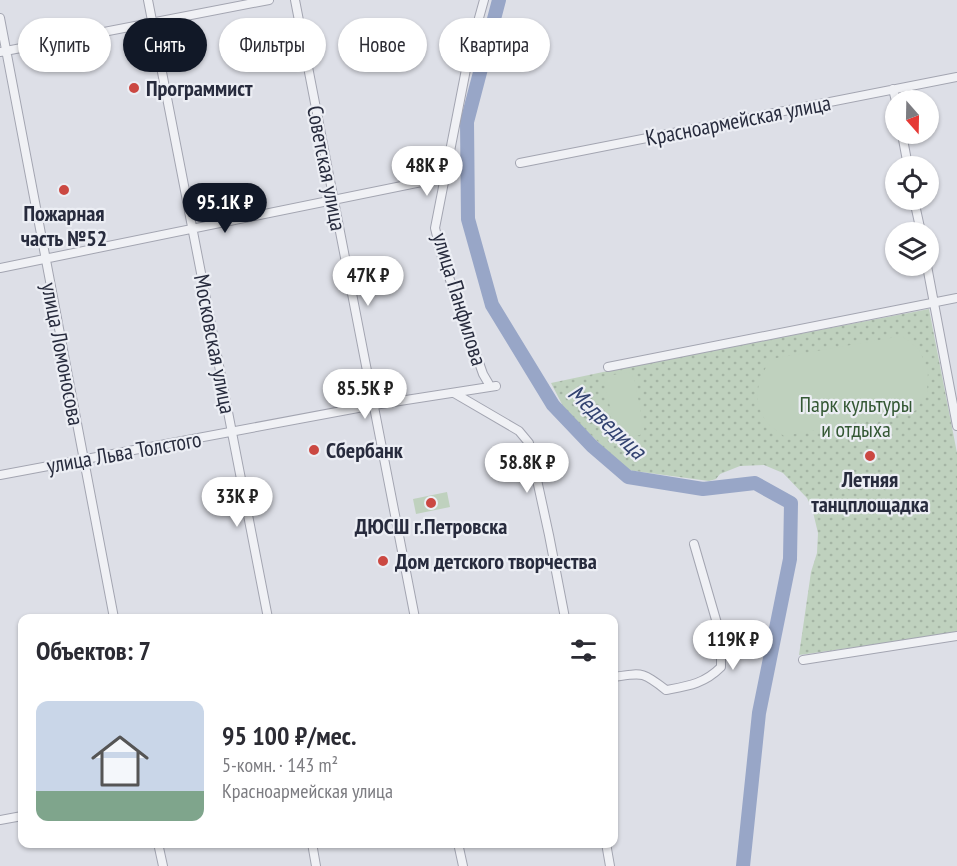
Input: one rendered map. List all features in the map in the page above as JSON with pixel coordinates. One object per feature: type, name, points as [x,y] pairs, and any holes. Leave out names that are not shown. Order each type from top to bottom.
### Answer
[{"type":"street","name":"Московская улица","points":[[148,0],[152,18]]},
{"type":"street","points":[[174,18],[269,0]]},
{"type":"street","name":"Советская улица","points":[[295,0],[414,614]]},
{"type":"street","name":"улица Панфилова","points":[[484,0],[469,54],[435,228],[442,258],[483,374],[493,386]]},
{"type":"street","name":"улица Ломоносова","points":[[0,18],[3,51],[113,614]]},
{"type":"street","points":[[3,51],[123,28]]},
{"type":"street","name":"Московская улица","points":[[163,72],[267,614]]},
{"type":"street","name":"Красноармейская улица","points":[[520,163],[957,77]]},
{"type":"street","points":[[0,268],[446,177]]},
{"type":"street","points":[[929,276],[957,426]]},
{"type":"street","points":[[608,367],[957,298]]},
{"type":"street","name":"улица Льва Толстого","points":[[0,475],[374,405],[493,386]]},
{"type":"street","name":"улица Панфилова","points":[[454,393],[519,431],[529,443],[564,614]]},
{"type":"street","points":[[618,676],[642,673],[648,675],[666,690],[685,687],[710,678],[721,667],[721,637],[694,544]]},
{"type":"street","points":[[803,660],[957,636]]},
{"type":"street","points":[[0,820],[18,817]]},
{"type":"street","points":[[159,848],[163,866]]},
{"type":"street","points":[[313,848],[316,866]]},
{"type":"street","points":[[459,848],[462,866]]},
{"type":"street","points":[[607,848],[610,866]]},
{"type":"green space","name":"Парк культуры и отдыха","points":[[929,309],[957,453],[957,633],[799,655],[811,572],[817,553],[818,533],[807,498],[783,473],[764,465],[740,466],[709,481],[627,470],[565,410],[551,383],[622,368]]},
{"type":"green space","points":[[902,336],[919,349],[928,371],[927,394],[915,411],[784,436],[766,421],[761,413],[758,389],[771,359]]},
{"type":"green space","points":[[628,372],[634,377],[644,429],[640,435],[624,438],[617,435],[604,382],[608,376]]},
{"type":"green space","name":"ДЮСШ г.Петровска","points":[[447,492],[450,507],[416,514],[413,499]]},
{"type":"waterway","name":"Медведица","points":[[499,0],[467,122],[468,219],[492,305],[553,405],[592,446],[628,477],[703,489],[755,483],[791,503],[790,559],[759,713],[743,866]]},
{"type":"place","name":"Программист","points":[[134,88]]},
{"type":"place","name":"Пожарная часть №52","points":[[64,190]]},
{"type":"place","name":"Сбербанк","points":[[314,450]]},
{"type":"place","name":"Летняя танцплощадка","points":[[870,456]]},
{"type":"place","name":"ДЮСШ г.Петровска","points":[[431,503]]},
{"type":"place","name":"Дом детского творчества","points":[[383,561]]}]
